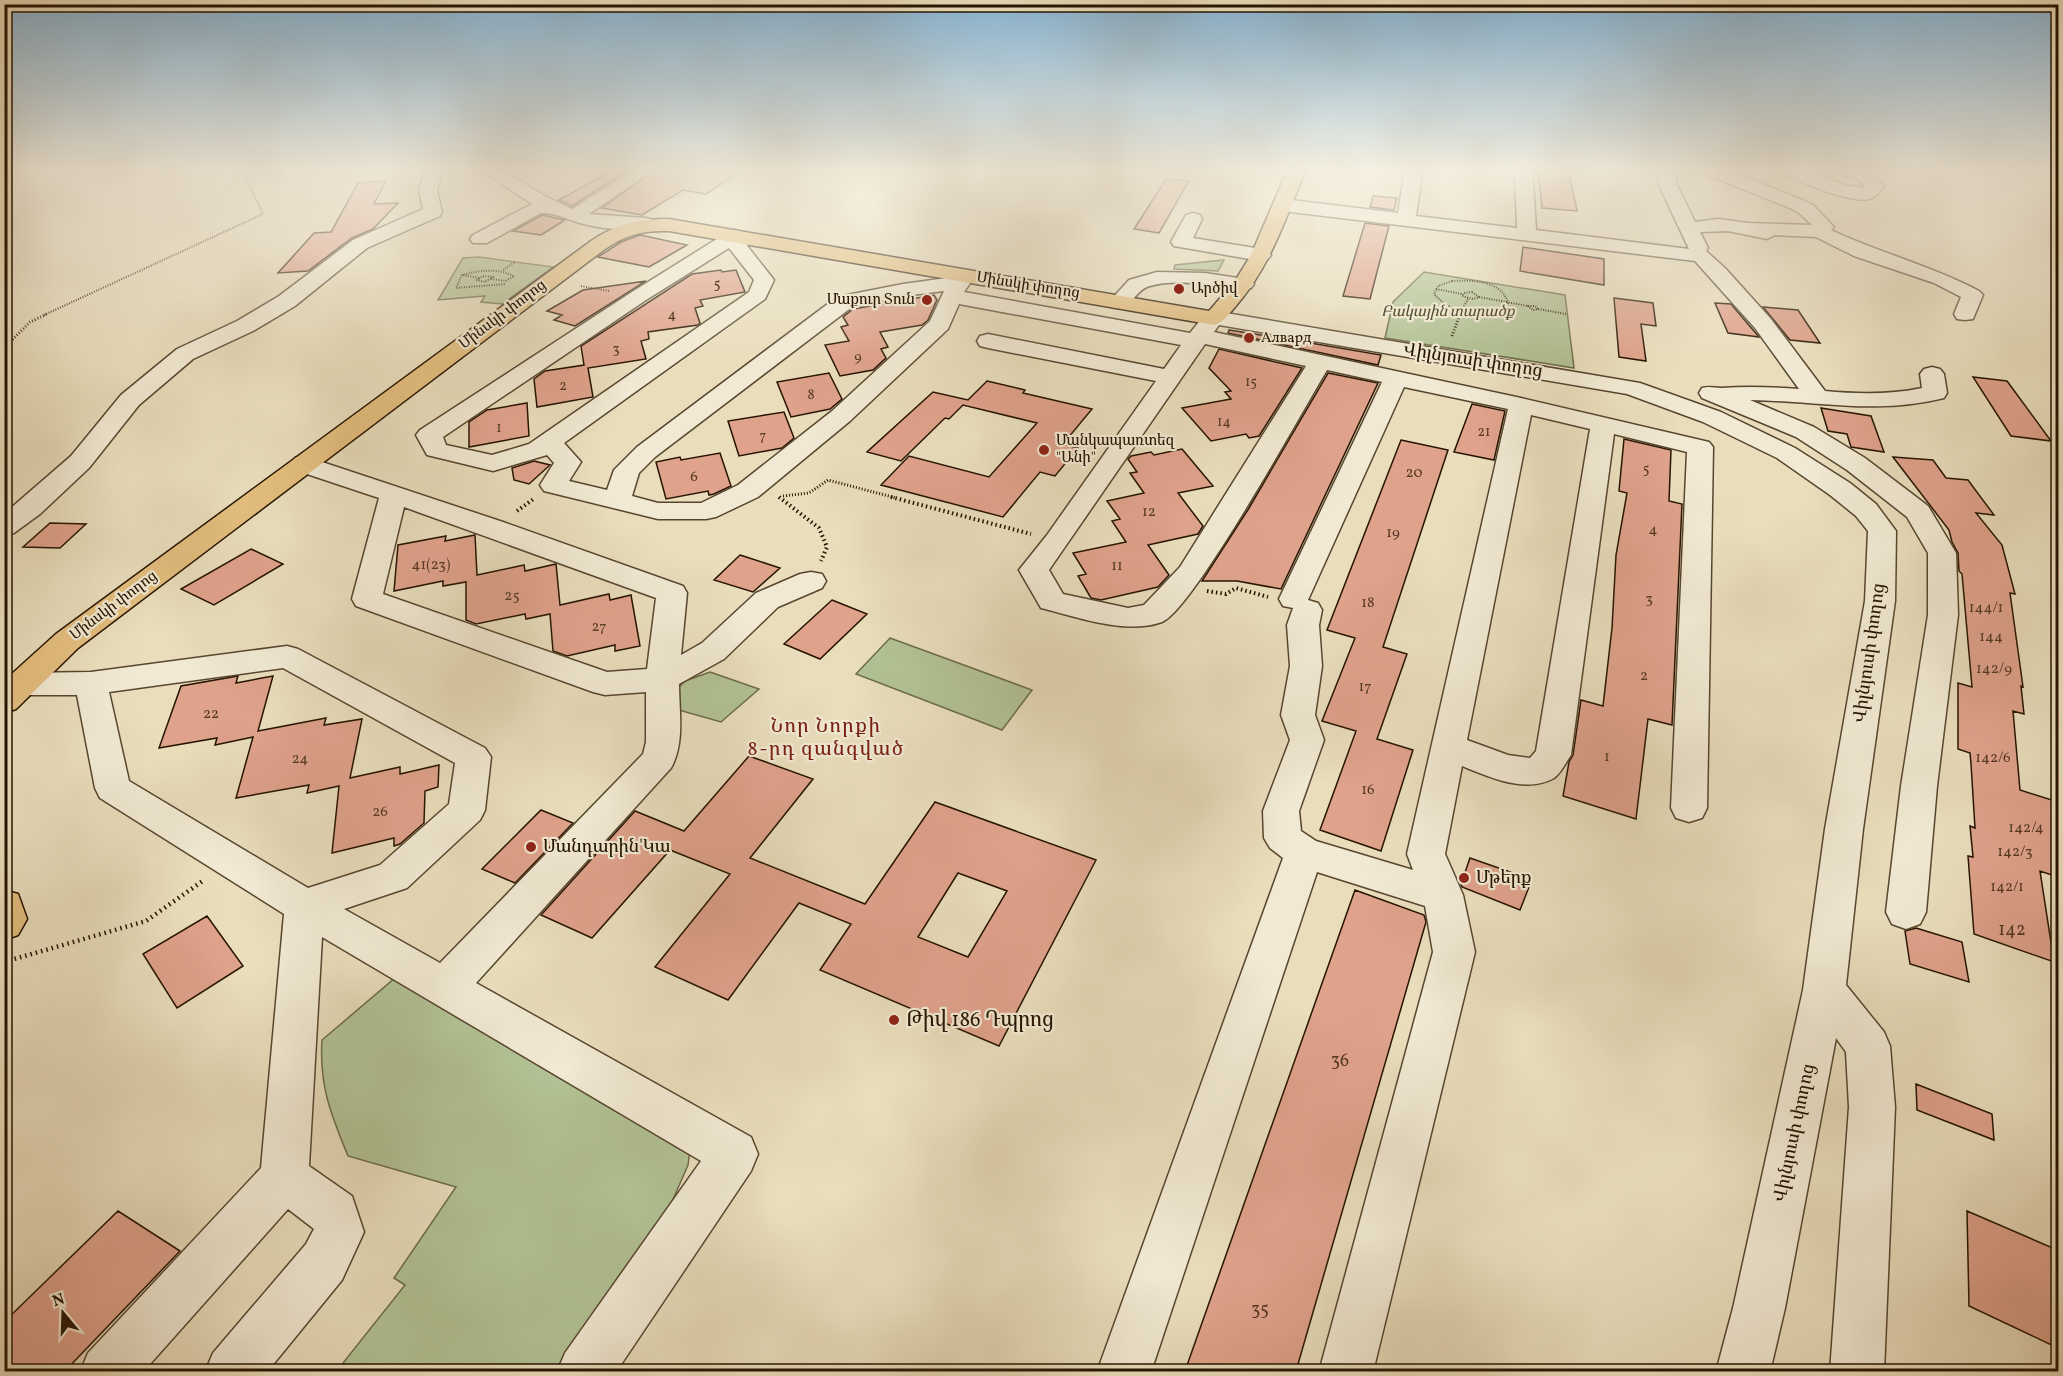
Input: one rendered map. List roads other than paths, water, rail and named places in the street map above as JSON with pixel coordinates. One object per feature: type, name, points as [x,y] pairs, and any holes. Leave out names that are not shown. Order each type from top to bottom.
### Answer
[{"type":"main road","name":"Մինսկի փողոց","points":[[13,692],[67,641],[609,236],[618,233]]},
{"type":"main road","name":"Մինսկի փողոց","points":[[718,233],[958,285],[1120,302],[1202,332]]},
{"type":"main road","points":[[1202,332],[1244,284],[1271,233]]},
{"type":"main road","points":[[4,906],[7,919],[4,923]]},
{"type":"street","points":[[4,527],[30,508],[80,462],[130,400],[184,354],[245,326],[287,301],[360,244],[385,233]]},
{"type":"street","points":[[480,239],[491,233]]},
{"type":"street","points":[[1186,233],[1181,242],[1261,255]]},
{"type":"street","points":[[1520,233],[1701,256]]},
{"type":"street","points":[[1690,233],[1701,256],[1738,292],[1786,350],[1817,398]]},
{"type":"street","points":[[1763,233],[1816,246],[1856,265],[1861,272]]},
{"type":"street","points":[[1822,233],[1861,252],[1961,288],[1972,295],[1965,314]]},
{"type":"street","points":[[735,236],[739,248],[764,280],[758,295],[538,449],[493,463],[436,450],[429,435],[639,296],[735,236]]},
{"type":"street","points":[[1120,302],[1136,283],[1166,278],[1224,280],[1244,284]]},
{"type":"street","points":[[549,442],[568,462],[553,485],[658,511],[706,511],[750,490],[841,416],[940,324],[958,285]]},
{"type":"street","points":[[617,501],[627,470],[646,452],[845,302],[903,290],[958,285],[1202,332],[1320,362],[1521,405],[1700,447],[1689,808]]},
{"type":"street","points":[[1202,332],[1057,541],[1034,570],[1052,601],[1128,618],[1154,614],[1191,573],[1320,362]]},
{"type":"street","name":"Վիլնյուսի փողոց","points":[[1202,332],[1444,357],[1697,400],[1712,417],[1786,453],[1840,489],[1866,510],[1881,531],[1880,601],[1844,829],[1824,990],[1759,1308],[1743,1371]]},
{"type":"street","points":[[988,341],[1170,377]]},
{"type":"street","points":[[1697,400],[1745,393],[1880,402],[1912,400],[1935,393],[1932,374]]},
{"type":"street","points":[[1396,378],[1301,605],[1306,666],[1298,715],[1307,740],[1281,811],[1283,838],[1304,853],[1443,895]]},
{"type":"street","points":[[1697,400],[1805,432],[1856,464],[1918,512],[1942,553],[1943,615],[1906,912]]},
{"type":"street","points":[[1346,1371],[1454,952],[1443,895],[1426,854],[1521,405]]},
{"type":"street","points":[[1449,746],[1495,764],[1524,771],[1540,769],[1553,755],[1603,425]]},
{"type":"street","points":[[303,464],[493,528],[672,592],[662,679],[663,742],[659,759],[445,987]]},
{"type":"street","points":[[393,495],[367,600],[605,684],[662,679],[713,651],[767,600],[811,581]]},
{"type":"street","points":[[13,692],[287,657],[473,757],[467,810],[393,877],[304,906]]},
{"type":"street","points":[[91,683],[113,788],[304,906],[734,1154],[584,1371]]},
{"type":"street","points":[[1124,1371],[1304,853]]},
{"type":"street","points":[[107,1371],[284,1178],[304,906]]},
{"type":"street","points":[[1824,990],[1868,1046],[1872,1107],[1857,1371]]},
{"type":"street","points":[[232,1371],[324,1262],[339,1232],[335,1213],[284,1178]]},
{"type":"place","name":"Արծիվ","points":[[1179,289]]},
{"type":"place","name":"Մաքուր Տուն","points":[[927,300]]},
{"type":"place","name":"Алвард","points":[[1249,338]]},
{"type":"place","name":"Մանկապառտեզ \"Անի\"","points":[[1044,450]]},
{"type":"place","name":"Մանդարին'Կա","points":[[531,847]]},
{"type":"place","name":"Մթերք","points":[[1464,878]]},
{"type":"place","name":"Թիվ 186 Դպրոց","points":[[894,1020]]},
{"type":"district","name":"Նոր Նորքի 8-րդ զանգված","points":[[826,738]]},
{"type":"park label","name":"Բակային տարածք","points":[[1448,312]]}]
